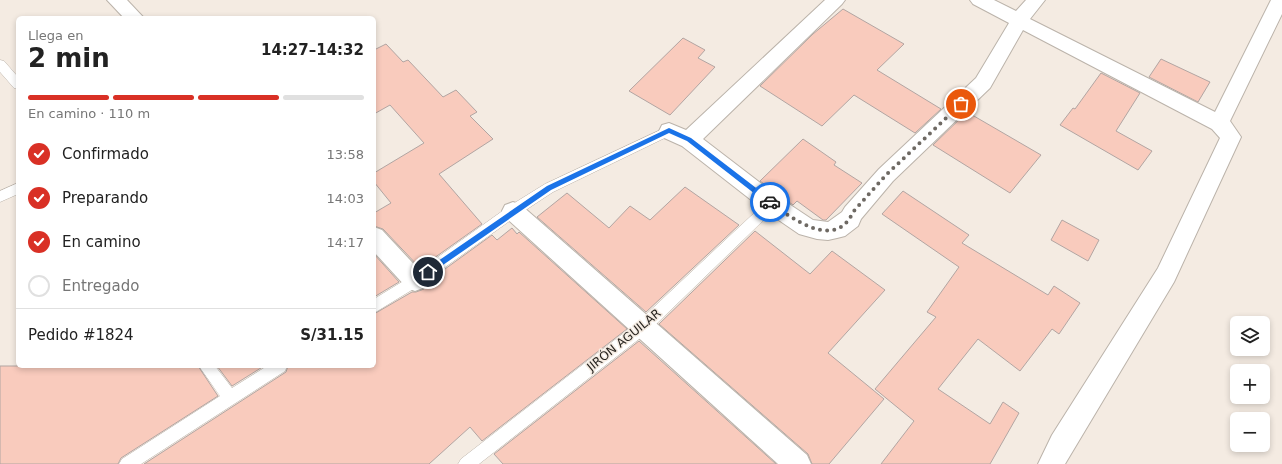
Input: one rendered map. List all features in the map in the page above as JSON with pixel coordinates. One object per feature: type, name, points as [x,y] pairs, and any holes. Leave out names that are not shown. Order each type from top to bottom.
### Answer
[{"type":"street","points":[[116,0],[132,16]]},
{"type":"street","points":[[689,140],[836,0]]},
{"type":"street","points":[[979,0],[1219,123],[1231,137],[1166,275],[1061,444],[1051,464]]},
{"type":"street","points":[[669,131],[689,140],[772,204],[807,227],[828,231],[837,229],[844,225],[886,175],[983,83],[1020,20],[1036,0]]},
{"type":"street","points":[[1219,123],[1280,0]]},
{"type":"street","points":[[513,211],[798,464]]},
{"type":"street","points":[[376,239],[416,281]]},
{"type":"lane","points":[[0,64],[16,83]]},
{"type":"lane","points":[[376,306],[416,281],[513,211],[549,188],[669,131]]},
{"type":"lane","points":[[0,197],[16,189]]},
{"type":"lane","name":"JIRÓN AGUILAR","points":[[466,464],[643,327],[772,204]]},
{"type":"lane","points":[[208,368],[230,397]]},
{"type":"lane","points":[[127,464],[277,368]]},
{"type":"building","points":[[843,9],[904,44],[877,70],[941,109],[915,133],[854,95],[822,126],[760,86],[813,34]]},
{"type":"building","points":[[683,38],[705,50],[698,58],[715,67],[670,115],[629,91]]},
{"type":"building","points":[[386,44],[403,62],[408,60],[443,97],[456,90],[477,112],[470,116],[493,139],[439,174],[482,224],[420,268],[383,229],[376,227],[376,212],[391,203],[376,184],[376,172],[424,143],[390,105],[376,113],[376,49]]},
{"type":"building","points":[[1161,59],[1210,82],[1198,102],[1149,77]]},
{"type":"building","points":[[1101,73],[1140,93],[1116,131],[1152,151],[1138,170],[1060,125],[1073,108],[1075,109]]},
{"type":"building","points":[[967,112],[1041,155],[1010,193],[933,145]]},
{"type":"building","points":[[803,139],[836,162],[834,165],[862,183],[826,220],[823,220],[797,201],[793,205],[760,181]]},
{"type":"building","points":[[685,187],[739,225],[646,312],[537,217],[567,193],[609,228],[630,206],[650,220]]},
{"type":"building","points":[[903,191],[969,235],[962,243],[1048,295],[1054,286],[1080,303],[1059,334],[1052,329],[1020,371],[978,339],[938,389],[990,424],[1003,402],[1019,413],[990,464],[881,464],[914,421],[875,389],[936,317],[927,312],[959,267],[882,214]]},
{"type":"building","points":[[1062,220],[1099,240],[1088,261],[1051,240]]},
{"type":"building","points":[[512,228],[517,234],[519,232],[627,329],[482,441],[470,427],[429,464],[144,464],[286,372],[287,368],[376,368],[376,313],[412,292],[424,289],[427,282],[492,235],[497,240]]},
{"type":"building","points":[[755,231],[810,274],[832,251],[885,290],[828,353],[884,399],[829,464],[812,464],[808,454],[659,324]]},
{"type":"building","points":[[376,256],[399,282],[376,296]]},
{"type":"building","points":[[639,341],[776,464],[503,464],[494,454]]},
{"type":"building","points":[[0,366],[16,366],[16,368],[199,368],[218,396],[121,458],[118,464],[0,464]]},
{"type":"building","points":[[218,368],[261,368],[232,386]]},
{"type":"way so far","points":[[770,202],[807,227],[828,231],[837,229],[850,219],[853,212],[886,175],[961,104]]},
{"type":"route","points":[[428,272],[513,211],[549,188],[669,131],[689,140],[770,202]]}]
